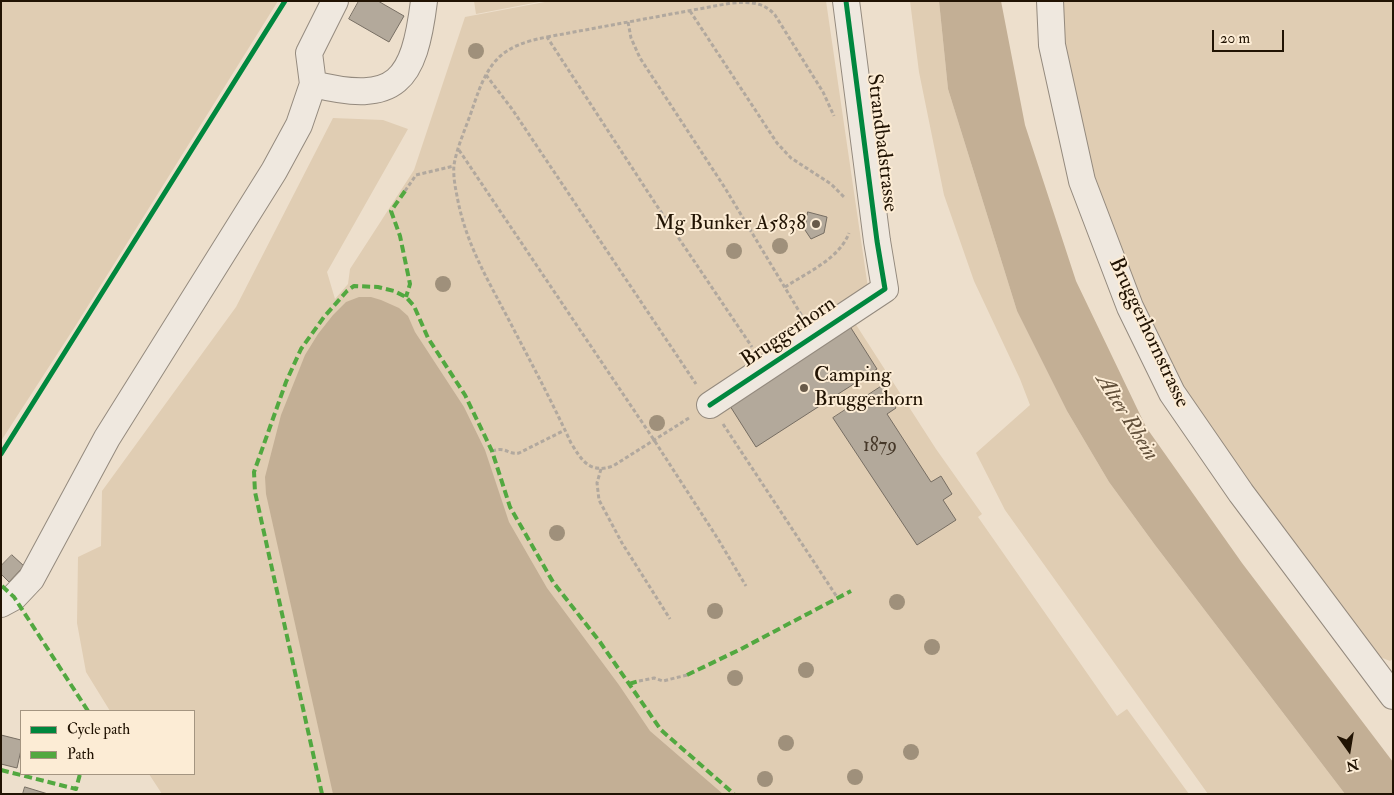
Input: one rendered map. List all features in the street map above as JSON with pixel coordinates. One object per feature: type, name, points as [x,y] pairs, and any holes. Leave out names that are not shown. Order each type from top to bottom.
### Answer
[{"type":"street","points":[[1,604],[14,597],[31,579],[107,438],[274,171],[299,125],[313,84],[309,53],[335,1]]},
{"type":"street","points":[[313,84],[339,91],[373,91],[392,85],[404,73],[414,54],[424,1]]},
{"type":"street","name":"Strandbadstrasse","points":[[846,1],[885,289]]},
{"type":"street","name":"Bruggerhornstrasse","points":[[1050,1],[1052,45],[1082,181],[1130,306],[1172,393],[1241,494],[1393,696]]},
{"type":"street","name":"Bruggerhorn","points":[[710,405],[885,289]]},
{"type":"path","points":[[710,405],[613,466],[601,469],[591,467],[579,457],[473,250],[460,214],[454,166],[486,74],[493,63],[512,47],[525,41],[742,2],[766,6],[775,15],[824,92],[834,118]]},
{"type":"path","points":[[690,11],[777,143],[792,158],[831,184],[847,200],[846,192]]},
{"type":"path","points":[[628,22],[631,38],[640,58],[725,188],[814,336]]},
{"type":"path","points":[[547,37],[766,368]]},
{"type":"path","points":[[486,74],[512,109],[837,597]]},
{"type":"path","points":[[459,150],[654,440],[746,586]]},
{"type":"path","points":[[405,191],[416,175],[454,166]]},
{"type":"path","points":[[785,287],[839,251],[846,242],[850,227]]},
{"type":"path","points":[[492,450],[502,448],[513,454],[519,453],[565,430]]},
{"type":"path","points":[[601,469],[597,491],[599,500],[622,543],[670,619]]},
{"type":"path","points":[[639,680],[654,678],[663,681],[688,675]]},
{"type":"shaded area","points":[[1,1],[278,1],[76,325],[1,441]]},
{"type":"shaded area","points":[[474,1],[544,1],[476,14]]},
{"type":"shaded area","points":[[550,1],[826,1],[868,288],[844,306],[936,449],[982,514],[978,517],[1117,716],[1127,709],[1189,794],[162,794],[150,775],[195,775],[195,710],[109,710],[86,672],[77,623],[78,557],[101,546],[102,491],[236,307],[333,118],[383,120],[408,129],[327,272],[335,299],[348,284],[350,269],[414,170],[465,17]]},
{"type":"shaded area","points":[[910,1],[939,1],[948,89],[1017,311],[1067,411],[1109,482],[1345,794],[1208,794],[1005,510],[976,453],[1030,405],[1020,379],[974,281],[944,195],[919,72]]},
{"type":"shaded area","points":[[1054,1],[1393,1],[1393,659],[1390,661],[1370,653],[1177,386],[1100,213]]},
{"type":"water","name":"Alter Rhein","points":[[939,1],[1001,1],[1025,125],[1076,281],[1146,427],[1242,563],[1393,762],[1393,794],[1345,794],[1109,482],[1067,411],[1017,311],[948,89]]},
{"type":"water","points":[[359,297],[371,297],[381,300],[399,308],[408,316],[415,332],[464,407],[485,450],[509,522],[547,588],[619,685],[650,731],[723,794],[333,794],[266,494],[265,477],[281,415],[305,355],[333,315],[346,302]]},
{"type":"building","points":[[359,1],[378,1],[404,16],[389,42],[349,19]]},
{"type":"building","name":"Mg Bunker A5838","points":[[808,212],[827,217],[824,233],[811,239],[805,230]]},
{"type":"building","name":"Camping Bruggerhorn","points":[[851,328],[877,369],[756,447],[730,406]]},
{"type":"building","points":[[882,386],[896,408],[887,414],[931,482],[941,476],[952,494],[943,500],[956,520],[917,545],[833,418]]},
{"type":"building","points":[[12,555],[24,566],[9,582],[1,574],[1,566]]},
{"type":"building","points":[[1,735],[20,740],[20,754],[17,768],[1,764]]},
{"type":"building","points":[[25,787],[48,794],[23,794]]},
{"type":"marked path","points":[[405,191],[391,211],[400,236],[410,284],[406,297]]},
{"type":"marked path","points":[[322,794],[255,492],[254,472],[286,382],[301,349],[324,317],[347,291],[354,286],[378,287],[394,291],[406,297],[414,306],[428,338],[465,395],[492,451],[510,507],[553,582],[600,642],[661,730],[734,794]]},
{"type":"marked path","points":[[2,586],[14,597],[87,710]]},
{"type":"marked path","points":[[687,675],[851,591]]},
{"type":"marked path","points":[[629,684],[639,681]]},
{"type":"marked path","points":[[1,770],[20,775]]},
{"type":"marked path","points":[[21,775],[76,789],[80,775]]},
{"type":"cycle path","points":[[1,454],[285,1]]},
{"type":"cycle path","points":[[710,405],[885,289],[846,1]]},
{"type":"place","name":"Mg Bunker A5838","points":[[816,224]]},
{"type":"place","name":"Camping Bruggerhorn","points":[[804,388]]}]
